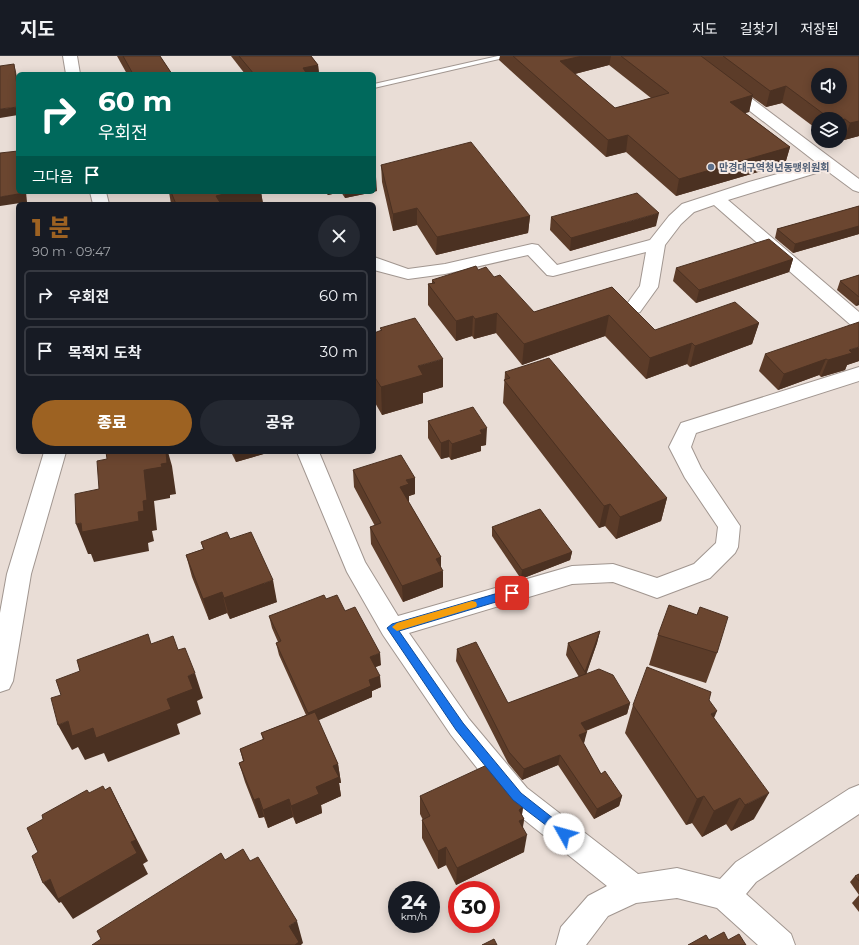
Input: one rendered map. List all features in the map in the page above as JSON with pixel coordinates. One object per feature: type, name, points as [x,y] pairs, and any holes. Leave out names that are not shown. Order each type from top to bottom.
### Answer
[{"type":"street","points":[[70,56],[74,72]]},
{"type":"street","points":[[686,56],[859,187]]},
{"type":"street","points":[[633,308],[649,287],[656,244],[675,220],[688,208],[716,198],[829,164]]},
{"type":"street","points":[[716,198],[859,322]]},
{"type":"street","points":[[376,263],[380,266],[408,274],[445,268],[532,249],[553,271],[656,244]]},
{"type":"street","points":[[392,628],[572,575],[614,573],[657,588],[702,571],[727,547],[729,526],[693,472],[680,447],[688,428],[859,374]]},
{"type":"street","points":[[0,681],[19,574],[54,454]]},
{"type":"street","points":[[309,454],[355,564],[392,628],[460,727],[517,797],[634,890]]},
{"type":"street","points":[[725,895],[746,872],[859,798]]},
{"type":"street","points":[[571,945],[572,938],[598,906],[634,890],[677,883],[725,895],[780,945]]},
{"type":"lane","points":[[376,86],[508,56]]},
{"type":"building","points":[[123,56],[160,56],[171,72],[132,72]]},
{"type":"building","points":[[239,56],[311,56],[318,65],[303,68],[306,72],[252,72]]},
{"type":"building","points":[[513,56],[582,56],[560,61],[615,108],[669,93],[621,56],[701,56],[753,95],[730,102],[790,147],[679,179],[628,135],[608,140]]},
{"type":"building","points":[[723,56],[859,56],[859,121],[850,123],[847,121],[847,112],[821,112],[786,86],[770,91]]},
{"type":"building","points":[[14,64],[16,78],[16,107],[0,109],[0,66]]},
{"type":"building","points":[[471,142],[530,216],[437,237],[417,208],[393,214],[381,165]]},
{"type":"building","points":[[16,151],[16,194],[18,194],[0,197],[0,153]]},
{"type":"building","points":[[637,193],[659,213],[571,238],[551,217]]},
{"type":"building","points":[[172,194],[224,194],[216,196],[220,202],[175,202]]},
{"type":"building","points":[[859,206],[859,226],[795,244],[777,229]]},
{"type":"building","points":[[769,239],[793,259],[699,290],[676,268]]},
{"type":"building","points":[[476,266],[478,270],[486,267],[494,277],[500,275],[534,312],[612,287],[655,330],[735,302],[759,323],[695,346],[692,343],[650,358],[609,315],[524,344],[497,313],[475,319],[473,316],[456,321],[428,284],[435,283],[432,280]]},
{"type":"building","points":[[859,275],[859,297],[840,281]]},
{"type":"building","points":[[415,318],[443,359],[418,366],[423,375],[381,387],[376,379],[376,332],[382,330],[380,328]]},
{"type":"building","points":[[859,322],[859,347],[849,350],[852,353],[828,360],[826,359],[784,374],[765,354]]},
{"type":"building","points":[[549,358],[667,498],[620,517],[610,504],[604,506],[504,380],[510,378],[505,372]]},
{"type":"building","points":[[473,407],[487,428],[480,430],[482,434],[452,444],[449,440],[441,443],[428,421]]},
{"type":"building","points":[[106,454],[166,454],[167,463],[161,464],[162,467],[144,470],[147,500],[143,501],[144,511],[138,512],[139,521],[82,532],[81,523],[76,524],[75,494],[99,489],[97,461],[107,459]]},
{"type":"building","points":[[401,455],[415,478],[406,480],[409,484],[400,487],[441,557],[436,559],[443,571],[402,586],[370,527],[381,523],[353,470]]},
{"type":"building","points":[[540,509],[572,552],[522,570],[492,527]]},
{"type":"building","points":[[227,532],[230,539],[251,532],[273,580],[224,598],[222,592],[203,599],[186,555],[204,549],[201,542]]},
{"type":"building","points":[[324,595],[326,599],[337,595],[345,611],[355,607],[380,653],[370,657],[380,676],[369,680],[371,686],[308,713],[276,643],[281,641],[269,616]]},
{"type":"building","points":[[669,605],[697,615],[700,607],[728,617],[717,653],[658,635]]},
{"type":"building","points":[[600,631],[585,672],[568,643]]},
{"type":"building","points":[[148,634],[151,644],[173,636],[178,650],[185,648],[195,673],[188,676],[193,689],[167,699],[171,709],[96,738],[93,728],[72,736],[68,721],[58,725],[51,698],[61,695],[56,680],[80,671],[77,660]]},
{"type":"building","points":[[476,642],[508,703],[599,669],[613,675],[630,703],[581,723],[587,732],[579,735],[601,774],[605,771],[622,796],[597,809],[560,755],[524,769],[509,752],[457,649]]},
{"type":"building","points":[[647,667],[711,692],[709,700],[717,711],[711,714],[769,793],[745,805],[740,798],[714,811],[704,796],[697,799],[633,705]]},
{"type":"building","points":[[315,712],[338,764],[333,766],[339,777],[316,787],[319,794],[291,806],[289,799],[263,810],[259,798],[254,800],[239,763],[244,761],[240,749],[264,739],[261,733]]},
{"type":"building","points":[[489,764],[508,788],[515,794],[523,807],[519,810],[524,819],[519,821],[527,835],[457,868],[446,847],[438,851],[422,820],[430,816],[420,796]]},
{"type":"building","points":[[103,786],[105,790],[110,787],[136,840],[131,842],[137,853],[58,899],[50,879],[43,883],[32,856],[38,852],[27,828],[43,819],[42,815],[87,790],[89,793]]},
{"type":"building","points":[[243,849],[250,861],[258,857],[297,921],[289,926],[299,942],[295,945],[92,945],[101,939],[97,931],[221,853],[225,860]]},
{"type":"building","points":[[859,874],[859,881],[855,876]]},
{"type":"building","points":[[724,932],[728,940],[739,934],[746,945],[688,945],[706,935],[709,940]]},
{"type":"building","points":[[494,939],[497,945],[482,945]]},
{"type":"slow traffic","points":[[397,627],[472,605]]},
{"type":"place","name":"만경대구역청년동맹위원회","points":[[711,167]]},
{"type":"route","points":[[512,593],[392,628],[460,727],[517,797],[564,834]]}]
